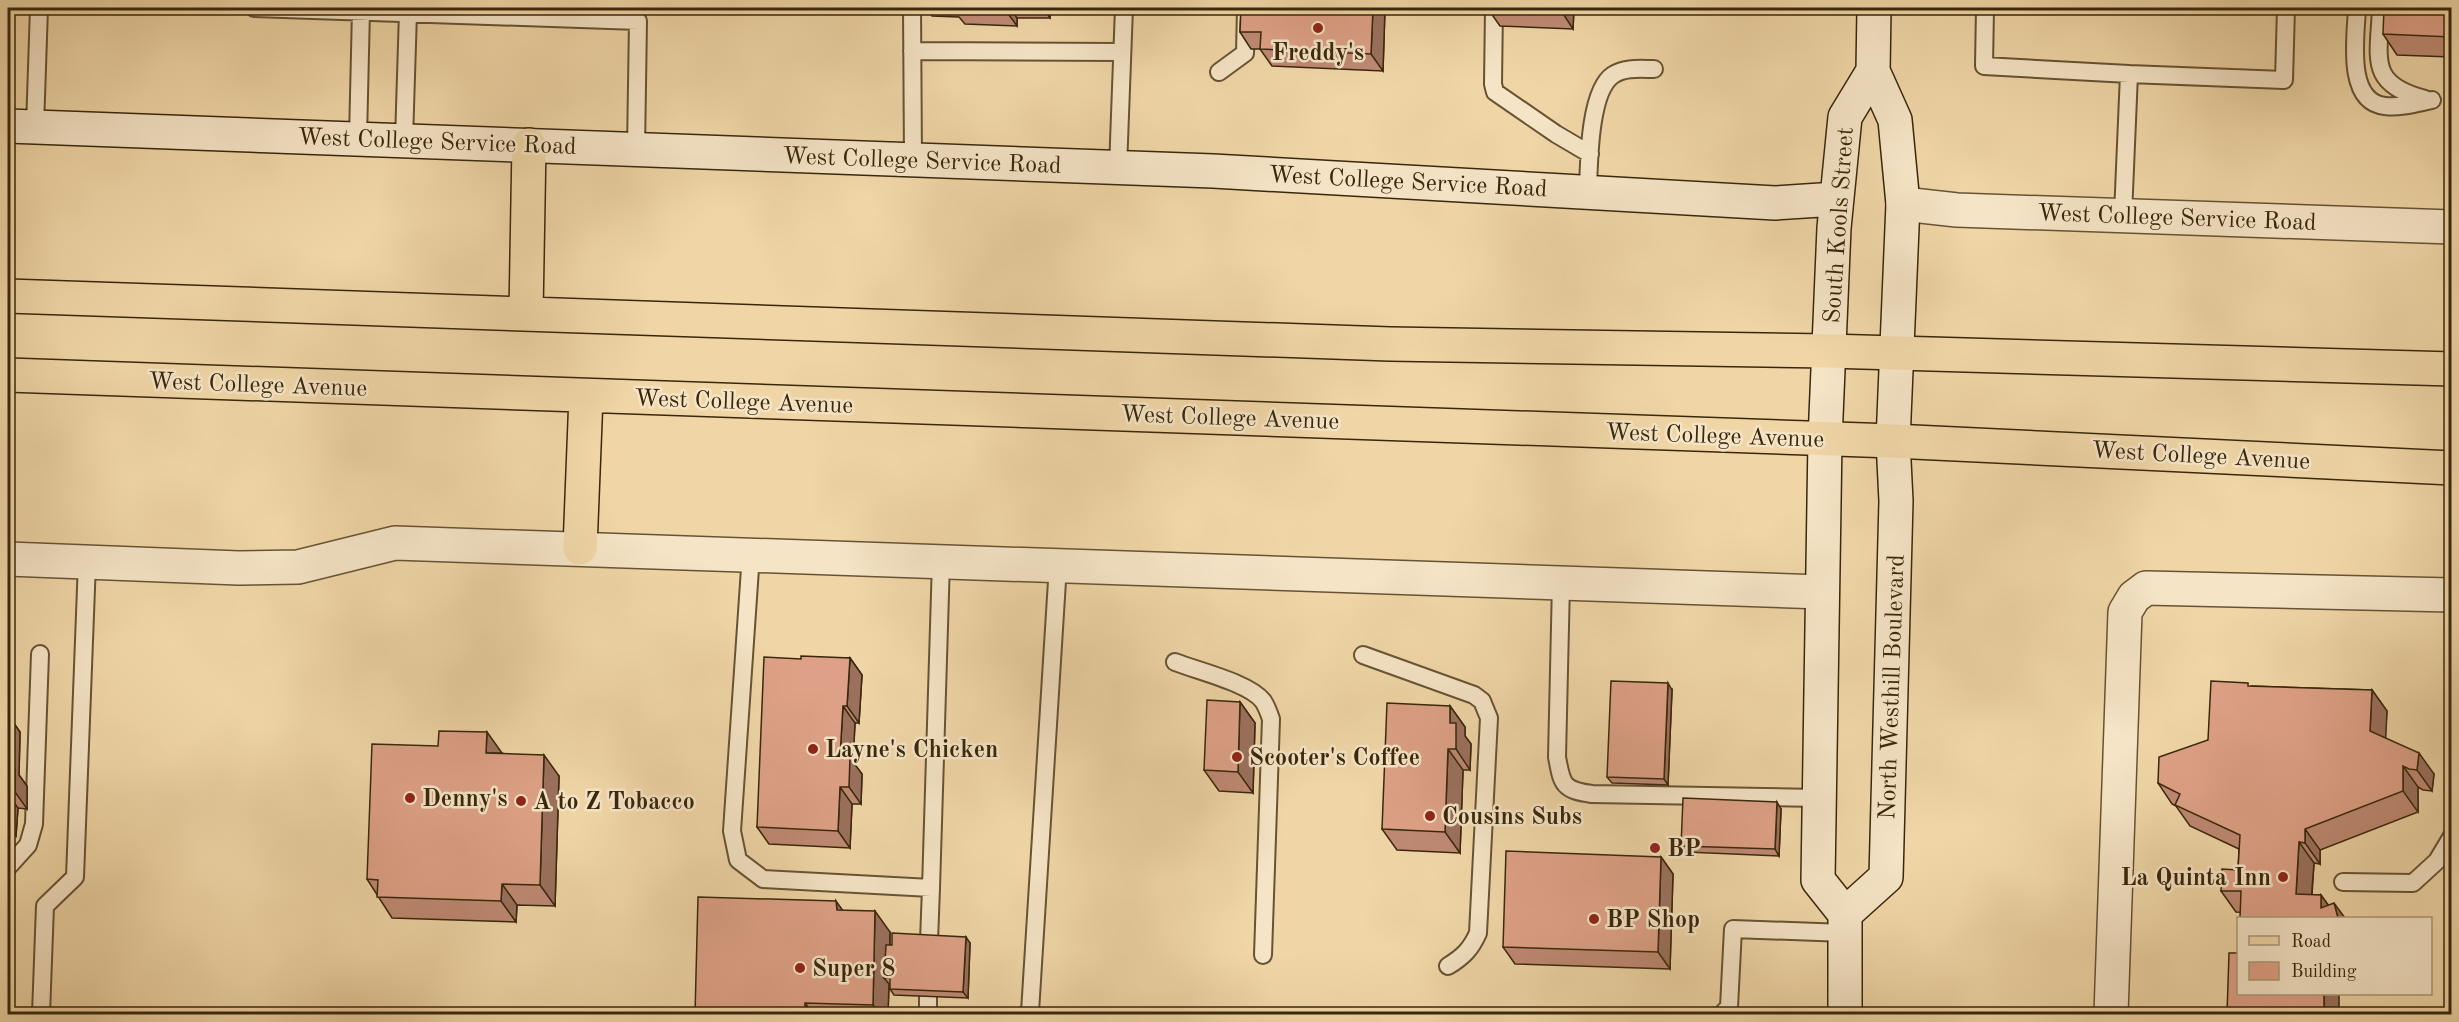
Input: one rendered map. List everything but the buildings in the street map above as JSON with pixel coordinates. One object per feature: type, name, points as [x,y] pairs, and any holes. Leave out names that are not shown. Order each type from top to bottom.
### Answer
[{"type":"main road","points":[[526,313],[529,145]]},
{"type":"main road","points":[[8,296],[1378,343],[1828,351],[2451,369]]},
{"type":"main road","name":"West College Avenue","points":[[8,375],[1893,441],[2451,468]]},
{"type":"main road","points":[[580,548],[586,396]]},
{"type":"street","name":"South Kools Street","points":[[1874,8],[1873,71],[1895,120],[1903,204],[1897,354]]},
{"type":"street","name":"South Kools Street","points":[[1825,440],[1836,199],[1845,117],[1873,71]]},
{"type":"street","name":"West College Service Road","points":[[21,126],[1118,168],[1588,190],[1775,202],[1836,199]]},
{"type":"street","name":"West College Service Road","points":[[1903,204],[1957,210],[2451,227]]},
{"type":"street","name":"North Westhill Boulevard","points":[[1845,923],[1886,877],[1896,501],[1893,441],[1897,354]]},
{"type":"street","points":[[1825,440],[1818,880],[1845,923],[1845,1014]]},
{"type":"street","points":[[8,559],[239,568],[298,567],[395,543],[1821,592]]},
{"type":"street","points":[[2111,1014],[2125,612],[2134,597],[2146,588],[2451,595]]},
{"type":"lane","points":[[21,126],[39,8]]},
{"type":"lane","points":[[254,8],[638,21],[636,149]]},
{"type":"lane","points":[[912,8],[913,160]]},
{"type":"lane","points":[[1118,168],[1124,8]]},
{"type":"lane","points":[[1219,72],[1245,52],[1246,8]]},
{"type":"lane","points":[[1494,8],[1493,84],[1496,92],[1556,134],[1590,154]]},
{"type":"lane","points":[[1985,8],[1984,66],[2284,80],[2286,8]]},
{"type":"lane","points":[[2357,8],[2356,70],[2358,84],[2364,95],[2373,102],[2385,106],[2432,100],[2406,94],[2392,86],[2381,73],[2379,57],[2381,8]]},
{"type":"lane","points":[[358,138],[361,10]]},
{"type":"lane","points":[[404,140],[408,12]]},
{"type":"lane","points":[[912,51],[1122,52]]},
{"type":"lane","points":[[1588,190],[1590,154],[1598,97],[1606,81],[1614,74],[1629,69],[1654,69]]},
{"type":"lane","points":[[2123,215],[2128,74]]},
{"type":"lane","points":[[751,554],[732,831],[738,860],[763,879],[931,888]]},
{"type":"lane","points":[[929,941],[941,561]]},
{"type":"lane","points":[[41,1014],[45,906],[75,877],[87,562]]},
{"type":"lane","points":[[1029,1014],[1058,566]]},
{"type":"lane","points":[[1561,583],[1557,757],[1562,781],[1575,792],[1819,798]]},
{"type":"lane","points":[[8,867],[28,845],[34,824],[40,654]]},
{"type":"lane","points":[[1363,655],[1474,695],[1482,700],[1489,718],[1478,933],[1472,946],[1461,958],[1448,966]]},
{"type":"lane","points":[[1175,662],[1256,695],[1263,701],[1271,719],[1263,955]]},
{"type":"lane","points":[[2343,882],[2412,884],[2437,861],[2451,836]]},
{"type":"lane","points":[[1722,1014],[1729,1007],[1733,929],[1845,923]]},
{"type":"lane","points":[[928,996],[928,1014]]},
{"type":"place","name":"Freddy's","points":[[1318,28]]},
{"type":"place","name":"Layne's Chicken","points":[[813,749]]},
{"type":"place","name":"Scooter's Coffee","points":[[1237,757]]},
{"type":"place","name":"Denny's","points":[[410,798]]},
{"type":"place","name":"A to Z Tobacco","points":[[521,801]]},
{"type":"place","name":"Cousins Subs","points":[[1430,816]]},
{"type":"place","name":"BP","points":[[1655,848]]},
{"type":"place","name":"La Quinta Inn","points":[[2283,877]]},
{"type":"place","name":"BP Shop","points":[[1594,919]]},
{"type":"place","name":"Super 8","points":[[800,968]]}]
